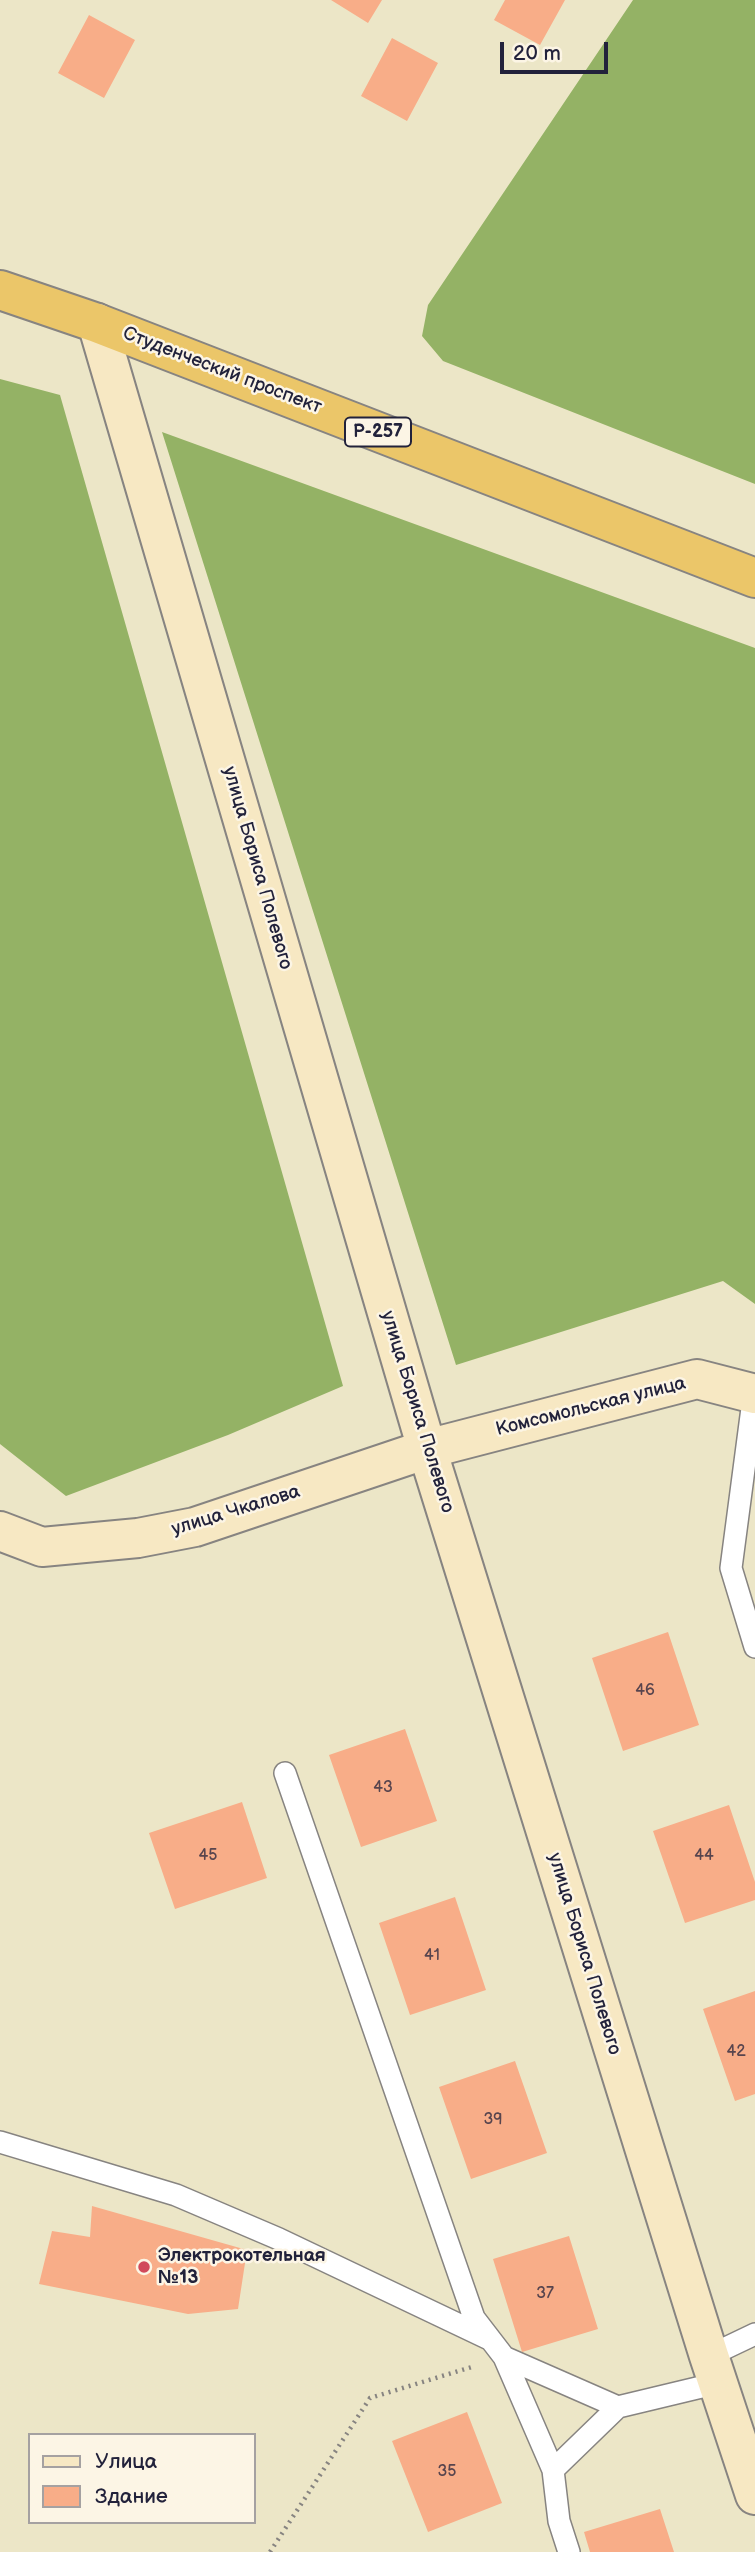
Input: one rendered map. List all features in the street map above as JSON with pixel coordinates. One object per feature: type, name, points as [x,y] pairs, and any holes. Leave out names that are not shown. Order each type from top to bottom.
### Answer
[{"type":"highway","name":"Студенческий проспект","points":[[0,290],[97,323],[755,578]]},
{"type":"street","name":"улица Бориса Полевого","points":[[97,323],[427,1449],[713,2370],[755,2495]]},
{"type":"street","name":"Комсомольская улица","points":[[427,1449],[697,1380],[755,1393]]},
{"type":"street","name":"улица Чкалова","points":[[0,1531],[42,1547],[138,1538],[195,1527],[427,1449]]},
{"type":"lane","points":[[755,1393],[731,1568],[755,1647]]},
{"type":"lane","points":[[285,1773],[474,2318],[504,2357],[553,2470],[559,2521],[569,2552]]},
{"type":"lane","points":[[0,2142],[176,2195],[279,2239],[491,2339]]},
{"type":"lane","points":[[553,2470],[618,2407],[713,2370],[755,2334]]},
{"type":"lane","points":[[504,2357],[618,2407]]},
{"type":"path","points":[[270,2552],[370,2398],[504,2357]]},
{"type":"green space","points":[[633,0],[755,0],[755,484],[443,361],[422,336],[428,305]]},
{"type":"green space","points":[[0,379],[60,395],[343,1386],[228,1435],[66,1496],[0,1444]]},
{"type":"green space","points":[[162,432],[755,648],[755,1304],[723,1281],[456,1365]]},
{"type":"building","points":[[331,0],[382,0],[368,23]]},
{"type":"building","points":[[505,0],[565,0],[540,45],[494,20]]},
{"type":"building","points":[[89,15],[135,40],[104,98],[58,73]]},
{"type":"building","points":[[392,38],[438,63],[407,121],[361,96]]},
{"type":"building","points":[[668,1632],[699,1725],[623,1751],[592,1658]]},
{"type":"building","points":[[405,1729],[437,1821],[361,1847],[329,1755]]},
{"type":"building","points":[[242,1802],[267,1878],[175,1909],[149,1833]]},
{"type":"building","points":[[729,1805],[755,1882],[755,1900],[685,1923],[653,1831]]},
{"type":"building","points":[[455,1897],[486,1990],[410,2015],[379,1923]]},
{"type":"building","points":[[755,1991],[755,2094],[735,2101],[703,2009]]},
{"type":"building","points":[[515,2061],[547,2153],[471,2179],[439,2087]]},
{"type":"building","name":"Электрокотельная №13","points":[[92,2206],[247,2250],[238,2309],[188,2314],[39,2284],[52,2231],[90,2237]]},
{"type":"building","points":[[569,2236],[598,2329],[522,2352],[493,2259]]},
{"type":"building","points":[[467,2412],[502,2503],[428,2532],[392,2441]]},
{"type":"building","points":[[660,2509],[674,2552],[590,2552],[584,2532]]},
{"type":"place","name":"Электрокотельная №13","points":[[144,2267]]}]
